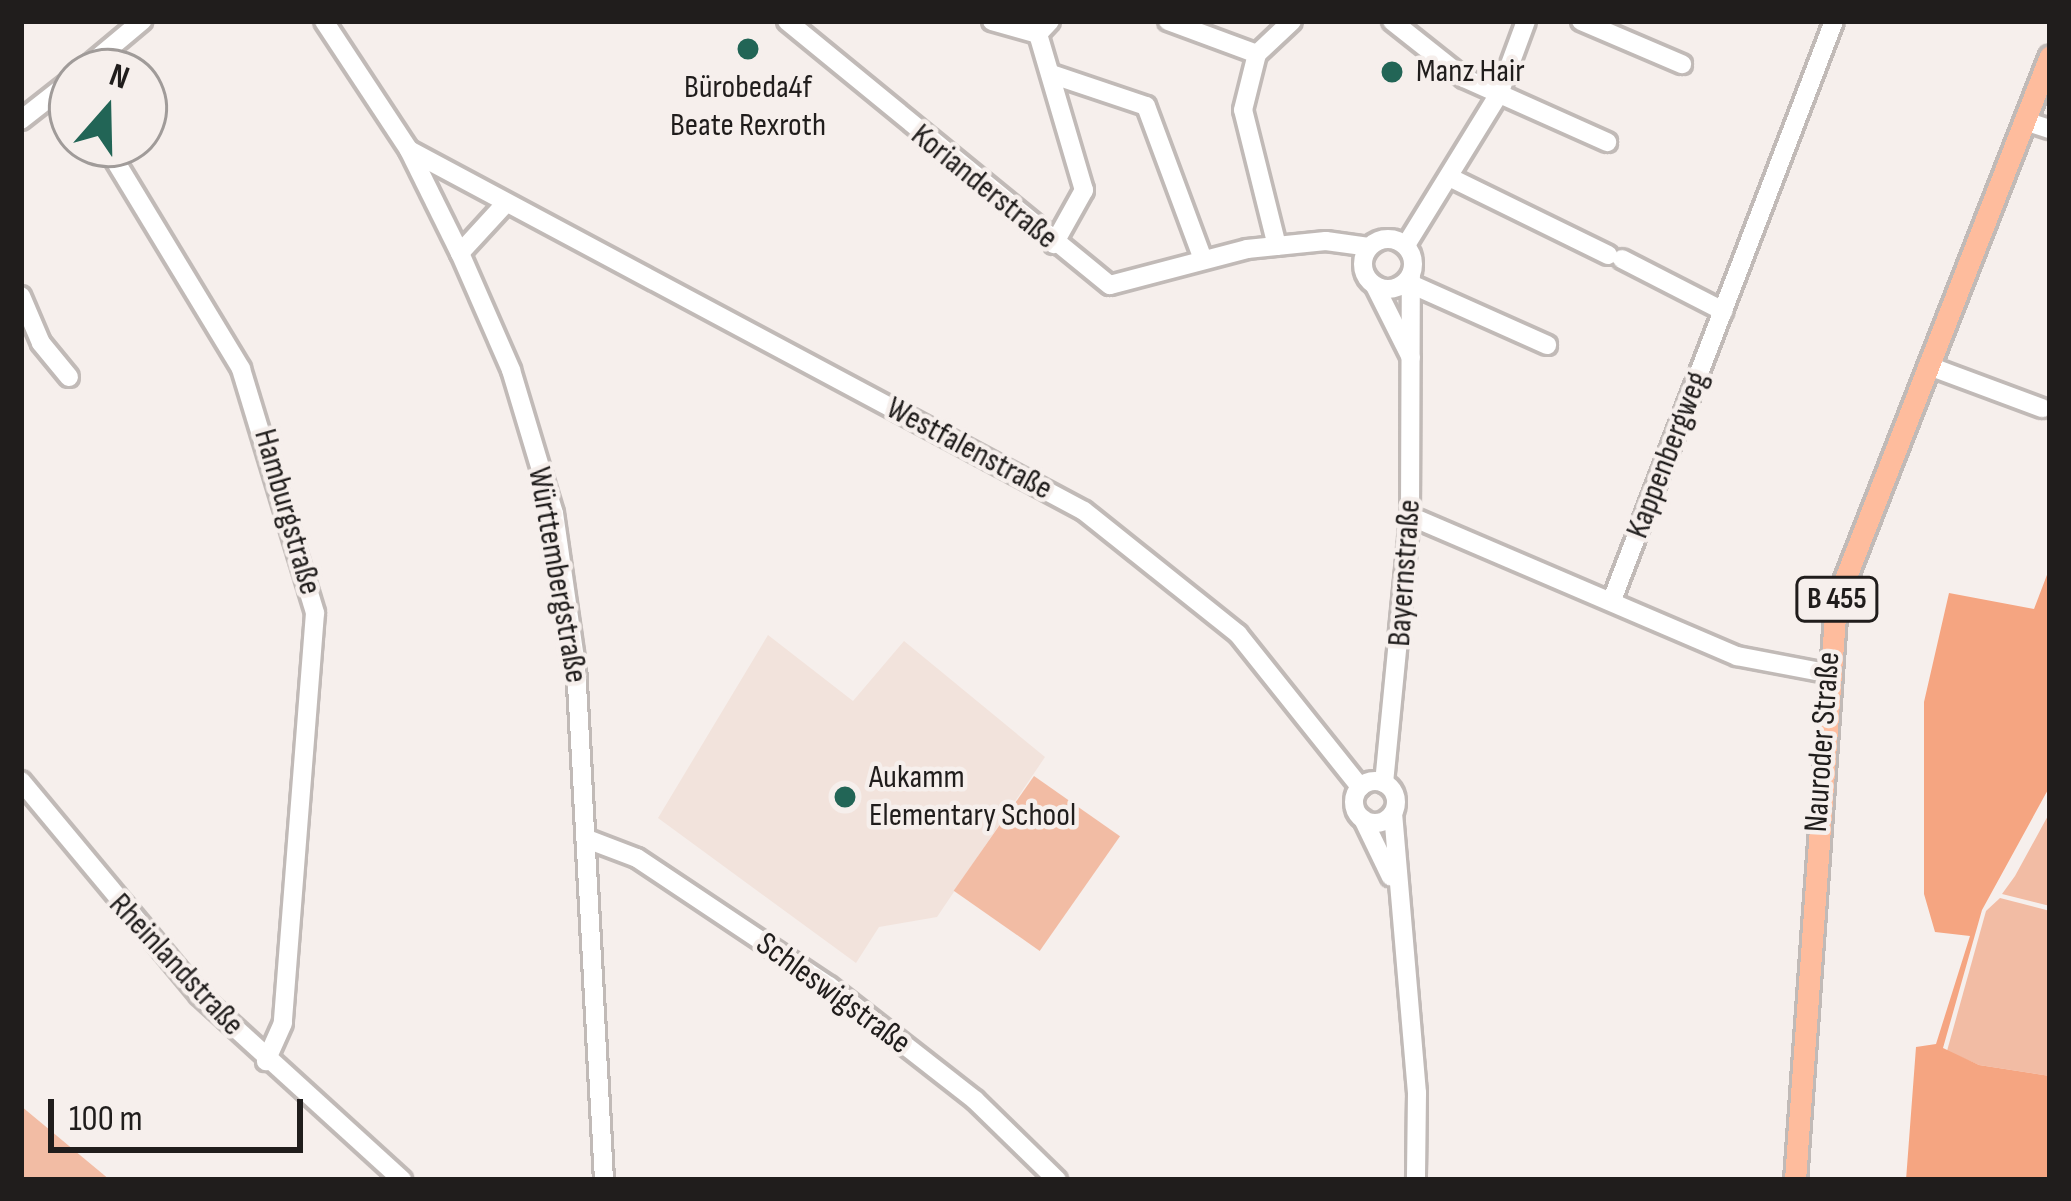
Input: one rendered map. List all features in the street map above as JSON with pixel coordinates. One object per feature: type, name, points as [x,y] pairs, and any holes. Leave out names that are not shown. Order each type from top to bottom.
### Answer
[{"type":"main road","name":"Nauroder Straße","points":[[1795,1180],[1826,673],[1844,577],[2050,56]]},
{"type":"street","name":"Württembergstraße","points":[[324,21],[409,150],[460,253],[511,370],[554,513],[576,666],[604,1180]]},
{"type":"street","name":"Korianderstraße","points":[[787,21],[1054,244],[1110,285],[1203,259],[1277,246],[1369,247]]},
{"type":"street","points":[[992,21],[1044,27],[1084,190],[1054,244]]},
{"type":"street","points":[[1168,21],[1257,54]]},
{"type":"street","points":[[1277,246],[1243,110],[1257,54],[1292,21]]},
{"type":"street","points":[[1392,21],[1448,68],[1607,142]]},
{"type":"street","points":[[1418,40],[1429,21]]},
{"type":"street","points":[[1412,280],[1406,245],[1499,94],[1526,21]]},
{"type":"street","points":[[1581,21],[1682,64]]},
{"type":"street","name":"Kappenbergweg","points":[[1612,600],[1834,21]]},
{"type":"street","points":[[106,48],[132,24]]},
{"type":"street","points":[[1052,74],[1146,106],[1203,259]]},
{"type":"street","points":[[21,120],[48,99]]},
{"type":"street","points":[[2025,121],[2050,129]]},
{"type":"street","name":"Westfalenstraße","points":[[409,150],[660,287],[995,460],[1130,542],[1238,634],[1360,787]]},
{"type":"street","name":"Hamburgstraße","points":[[120,168],[241,369],[315,613],[283,1023],[266,1061]]},
{"type":"street","points":[[1449,177],[1724,310]]},
{"type":"street","points":[[460,253],[505,204]]},
{"type":"street","points":[[1406,245],[1383,239],[1369,247],[1363,268],[1375,286],[1399,287],[1412,280]]},
{"type":"street","points":[[1412,280],[1547,345]]},
{"type":"street","name":"Bayernstraße","points":[[1384,782],[1410,516],[1412,280]]},
{"type":"street","name":"Bayernstraße","points":[[1375,286],[1413,362]]},
{"type":"street","points":[[21,296],[41,344],[69,377]]},
{"type":"street","points":[[1929,366],[2042,408]]},
{"type":"street","points":[[1410,516],[1737,656],[1826,673]]},
{"type":"street","name":"Rheinlandstraße","points":[[21,781],[130,920],[266,1061],[402,1180]]},
{"type":"street","points":[[1393,881],[1355,807],[1360,787],[1384,782],[1396,799],[1393,881],[1407,945],[1416,1180]]},
{"type":"street","points":[[1363,819],[1382,821],[1393,813]]},
{"type":"street","name":"Schleswigstraße","points":[[587,839],[637,857],[829,986],[975,1100],[1056,1180]]},
{"type":"shaded area","points":[[2050,567],[2050,786],[1982,910],[1943,1048],[1979,1065],[2050,1076],[2050,1180],[1906,1180],[1916,1047],[1936,1044],[1970,936],[1935,932],[1924,894],[1924,702],[1949,593],[2034,609]]},
{"type":"shaded area","name":"Aukamm Elementary School","points":[[768,635],[853,701],[904,641],[1045,757],[937,917],[879,927],[856,963],[658,818]]},
{"type":"shaded area","points":[[1034,776],[1120,836],[1040,951],[954,891]]},
{"type":"shaded area","points":[[2050,812],[2050,906],[2002,894],[2015,876]]},
{"type":"shaded area","points":[[2000,898],[2050,911],[2050,1076],[1979,1065],[1947,1051],[1986,911]]},
{"type":"shaded area","points":[[21,1106],[110,1180],[21,1180]]},
{"type":"place","name":"Bürobeda4f Beate Rexroth","points":[[748,49]]},
{"type":"place","name":"Manz Hair","points":[[1392,72]]},
{"type":"place","name":"Aukamm Elementary School","points":[[845,797]]}]
